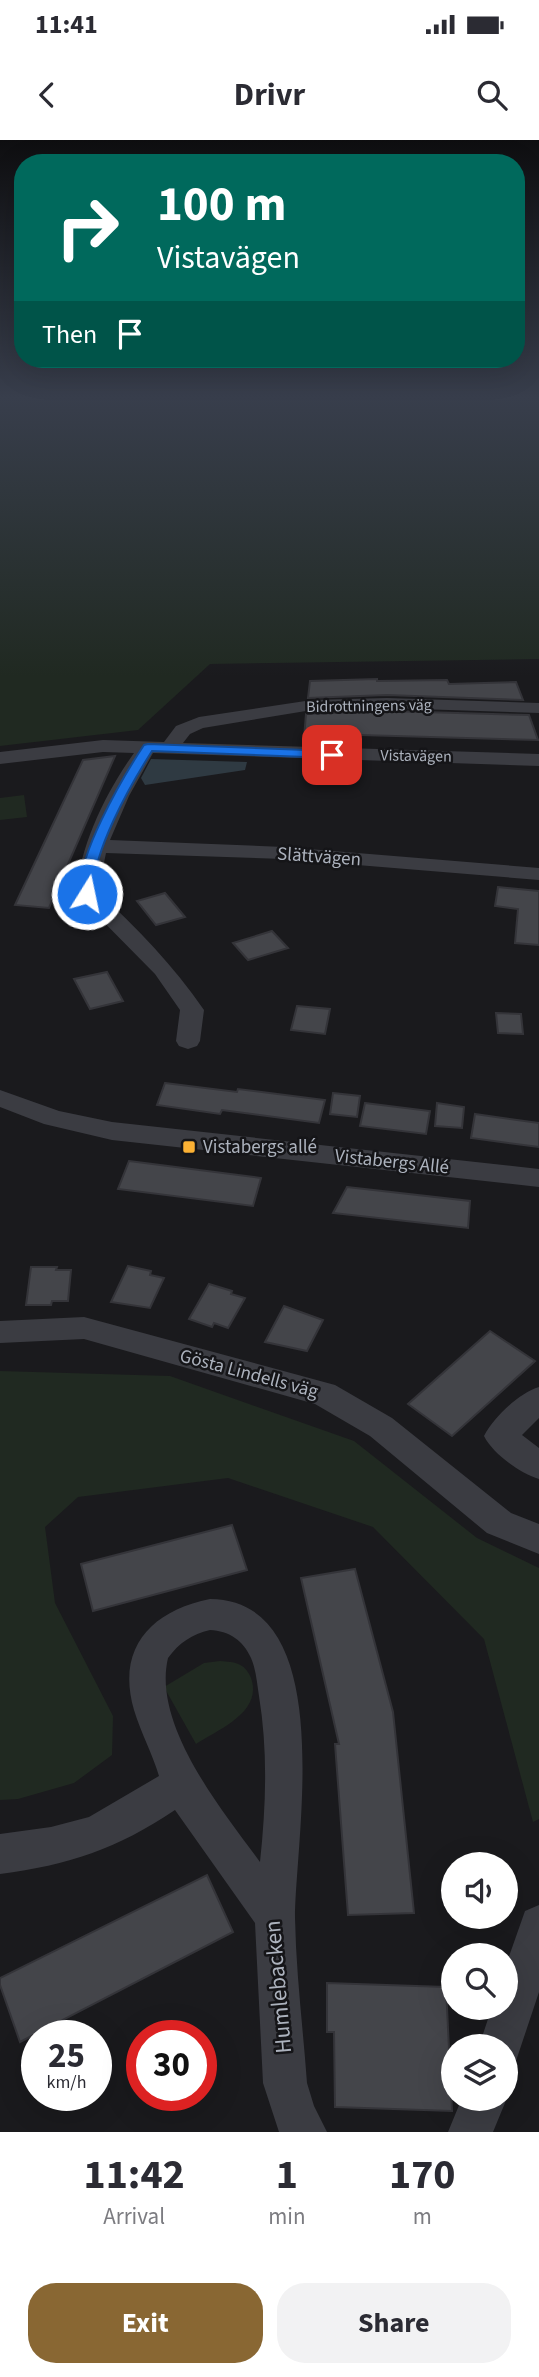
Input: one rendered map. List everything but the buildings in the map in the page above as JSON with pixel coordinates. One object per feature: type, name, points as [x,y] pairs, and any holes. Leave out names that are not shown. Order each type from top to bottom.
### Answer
[{"type":"street","name":"Bidrottningens väg","points":[[188,1041],[192,1010],[163,969],[132,935],[87,894],[86,879],[116,799],[159,748],[183,730],[199,723],[312,705],[387,703],[539,708]]},
{"type":"street","name":"Vistavägen","points":[[0,758],[103,746],[539,760]]},
{"type":"street","name":"Slättvägen","points":[[99,846],[284,853],[539,874]]},
{"type":"street","name":"Vistabergs Allé","points":[[0,1098],[53,1118],[112,1131],[539,1178]]},
{"type":"street","name":"Gösta Lindells väg","points":[[0,1332],[84,1328],[324,1394],[381,1427],[499,1523],[539,1539]]},
{"type":"street","points":[[539,1399],[500,1436],[539,1466]]},
{"type":"street","name":"Humlebacken","points":[[275,1917],[180,1783],[148,1699],[150,1658],[158,1643],[182,1624],[207,1616],[234,1617],[256,1633],[270,1658],[285,1738],[286,1801],[275,1917],[285,2083],[295,2117],[305,2132]]},
{"type":"street","points":[[0,1854],[34,1850],[99,1833],[128,1818],[180,1783]]},
{"type":"street","points":[[505,2034],[539,1925]]},
{"type":"street","points":[[470,2132],[479,2111]]},
{"type":"shaded area","points":[[0,490],[539,490],[539,659],[210,664],[138,730],[0,746]]},
{"type":"shaded area","points":[[151,759],[247,762],[245,770],[145,785],[141,778]]},
{"type":"shaded area","points":[[24,795],[27,817],[0,820],[0,798]]},
{"type":"shaded area","points":[[0,1371],[170,1376],[354,1441],[477,1538],[539,1568],[539,1819],[533,1822],[484,1639],[373,1527],[228,1478],[78,1497],[45,1527],[55,1603],[113,1716],[112,1755],[74,1783],[18,1799],[0,1800]]},
{"type":"shaded area","points":[[204,1663],[235,1663],[246,1669],[253,1690],[251,1701],[237,1718],[196,1744],[164,1687]]},
{"type":"place","name":"Vistabergs allé","points":[[189,1147]]},
{"type":"route","points":[[87,894],[86,879],[116,799],[148,747],[332,755]]}]
